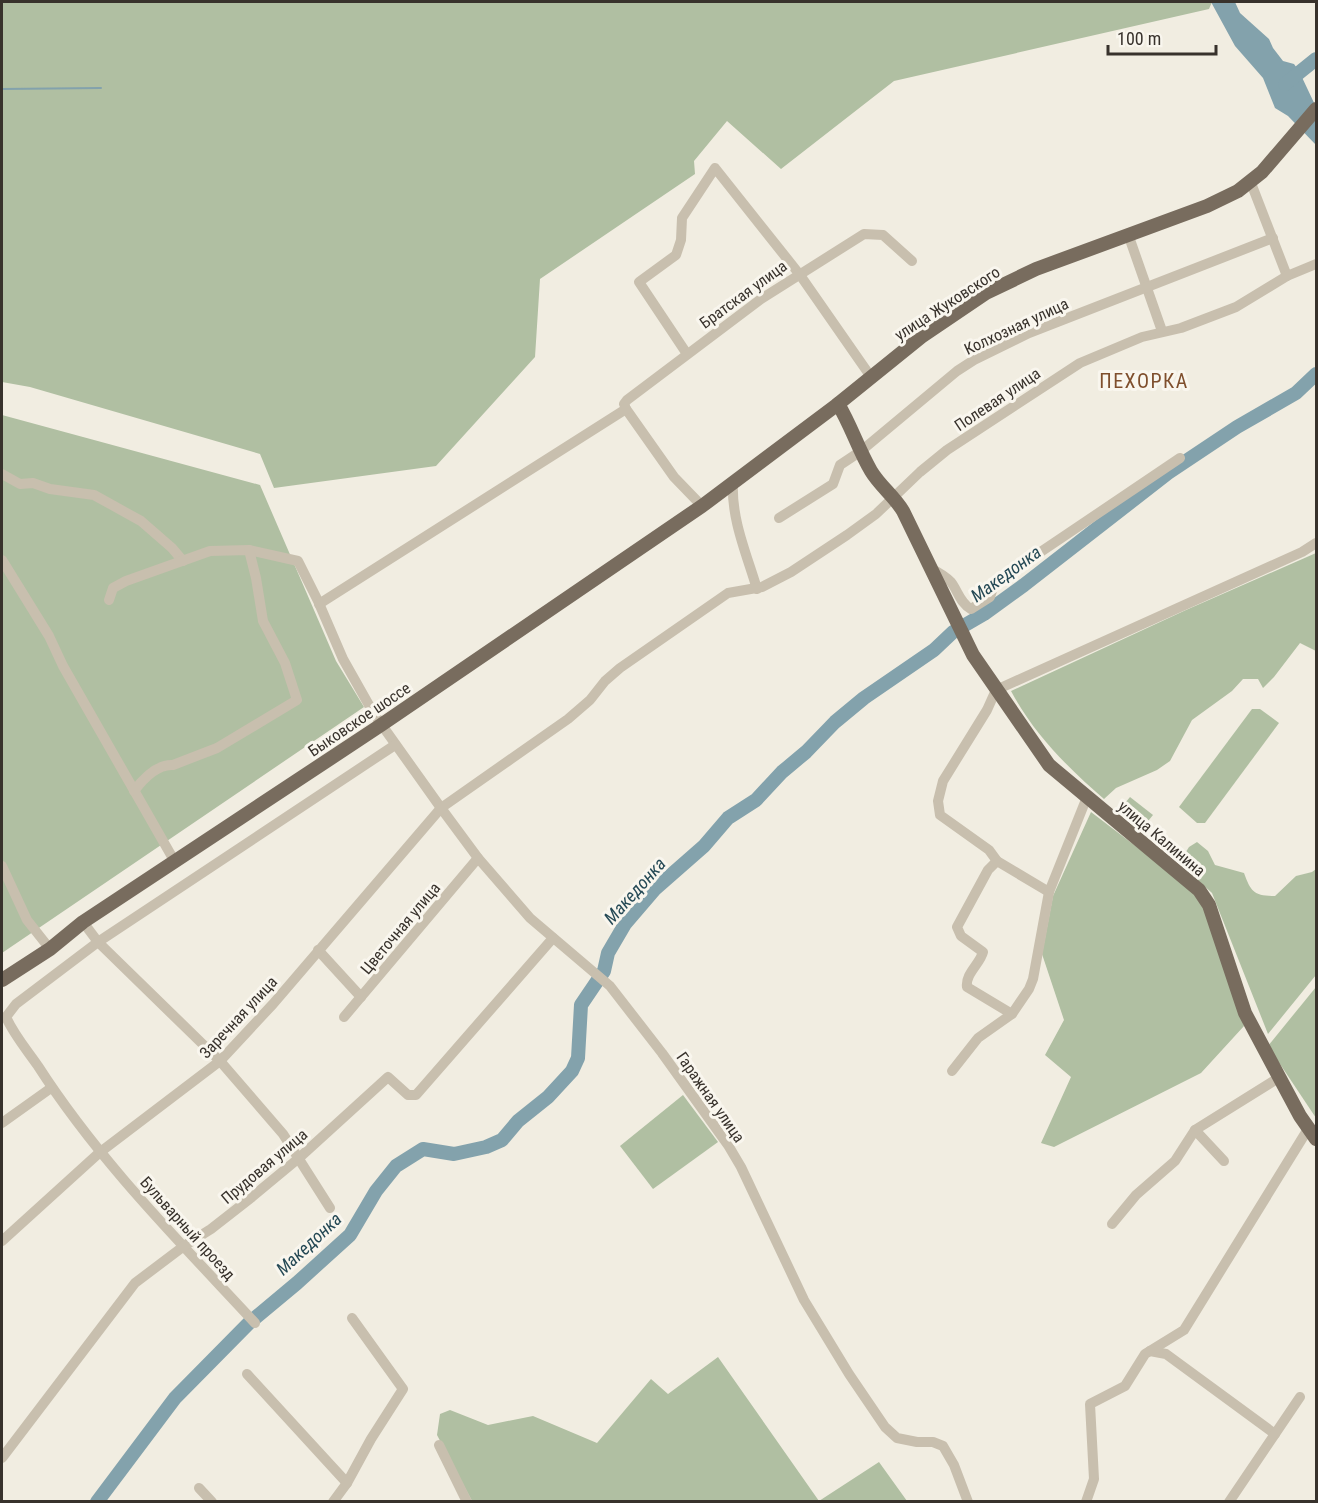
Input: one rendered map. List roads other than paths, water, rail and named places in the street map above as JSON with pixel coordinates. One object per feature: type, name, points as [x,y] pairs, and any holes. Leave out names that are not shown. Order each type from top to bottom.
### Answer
[{"type":"main road","name":"улица Жуковского","points":[[733,483],[838,404],[921,337],[986,293],[1036,269],[1207,206],[1251,183],[1317,109]]},
{"type":"main road","name":"улица Калинина","points":[[838,404],[879,483],[895,498],[973,656],[1049,765],[1199,890],[1209,905],[1245,1013],[1312,1134]]},
{"type":"main road","name":"Быковское шоссе","points":[[2,980],[50,949],[83,922],[381,725],[702,507],[733,483]]},
{"type":"street","name":"Братская улица","points":[[319,604],[626,404],[687,354],[761,299],[800,275],[715,168],[682,218],[681,240],[676,255],[639,282],[687,354]]},
{"type":"street","points":[[1251,183],[1287,276]]},
{"type":"street","points":[[871,377],[800,275],[864,234],[883,234],[912,261]]},
{"type":"street","points":[[1128,234],[1162,331]]},
{"type":"street","name":"Колхозная улица","points":[[779,518],[833,484],[840,465],[861,451],[957,371],[974,360],[1029,333],[1273,238]]},
{"type":"street","name":"Полевая улица","points":[[441,808],[568,719],[590,700],[605,681],[620,668],[707,607],[728,593],[758,589],[791,572],[837,542],[876,514],[947,450],[1008,412],[1048,383],[1098,354],[1142,337],[1181,328],[1236,307],[1287,276],[1317,264]]},
{"type":"street","points":[[626,404],[674,477],[702,507]]},
{"type":"street","points":[[930,568],[952,583],[962,600],[971,609],[990,597],[993,588],[1005,576],[1180,458]]},
{"type":"street","points":[[2,474],[20,484],[33,483],[50,489],[72,490],[94,495],[141,521],[172,548],[183,561]]},
{"type":"street","points":[[733,483],[732,497],[736,521],[758,589]]},
{"type":"street","points":[[1049,892],[997,861],[989,850],[940,815],[938,801],[944,781],[987,710],[996,690],[1302,552],[1317,543]]},
{"type":"street","points":[[109,600],[113,588],[210,551],[249,550],[263,621],[285,663],[297,700],[216,748],[173,765],[165,765],[143,778],[134,791]]},
{"type":"street","name":"Гаражная улица","points":[[249,550],[298,561],[343,659],[394,745],[478,858],[530,918],[601,977],[662,1053],[728,1145],[741,1167],[804,1300],[849,1374],[885,1427],[897,1438],[906,1441],[933,1442],[943,1446],[954,1466],[968,1502]]},
{"type":"street","points":[[2,560],[49,636],[63,666],[176,862]]},
{"type":"street","points":[[98,942],[394,745]]},
{"type":"street","points":[[952,1071],[978,1038],[1012,1014],[1029,989],[1033,979],[1049,892],[1087,797]]},
{"type":"street","name":"Заречная улица","points":[[2,1240],[99,1153],[220,1061],[441,808]]},
{"type":"street","name":"Цветочная улица","points":[[344,1017],[478,858]]},
{"type":"street","points":[[997,861],[988,870],[957,927],[961,936],[983,952],[966,980],[967,987],[1012,1014]]},
{"type":"street","points":[[2,866],[27,920],[50,949]]},
{"type":"street","points":[[83,922],[98,942],[220,1061],[283,1134],[330,1208]]},
{"type":"street","name":"Прудовая улица","points":[[2,1458],[135,1283],[211,1229],[299,1158],[388,1077],[408,1095],[416,1095],[553,938]]},
{"type":"street","name":"Бульварный проезд","points":[[98,942],[16,1004],[6,1017],[51,1088],[99,1153],[252,1320]]},
{"type":"street","points":[[318,950],[361,997]]},
{"type":"street","points":[[1112,1224],[1136,1195],[1175,1161],[1195,1130],[1280,1077]]},
{"type":"street","points":[[2,1123],[51,1088]]},
{"type":"street","points":[[1195,1130],[1224,1161]]},
{"type":"street","points":[[1086,1502],[1094,1479],[1090,1404],[1125,1386],[1145,1354],[1184,1330],[1312,1134]]},
{"type":"street","points":[[333,1502],[347,1483],[371,1439],[403,1389],[352,1318]]},
{"type":"street","points":[[1150,1351],[1167,1354],[1275,1434]]},
{"type":"street","points":[[247,1374],[347,1483]]},
{"type":"street","points":[[1229,1502],[1300,1397]]},
{"type":"street","points":[[440,1445],[467,1502]]},
{"type":"street","points":[[199,1488],[212,1502]]},
{"type":"water","points":[[1211,2],[1235,2],[1240,13],[1269,39],[1283,61],[1294,64],[1316,107],[1316,145],[1288,116],[1275,108],[1263,78],[1235,46]]},
{"type":"waterway","points":[[1285,84],[1316,59]]},
{"type":"waterway","points":[[2,89],[101,88]]},
{"type":"waterway","name":"Македонка","points":[[97,1502],[175,1398],[249,1323],[350,1235],[376,1191],[396,1166],[423,1149],[454,1154],[486,1147],[502,1140],[518,1121],[548,1097],[572,1071],[578,1058],[581,1005],[604,971],[608,953],[625,924],[655,889],[704,846],[728,818],[756,800],[782,772],[864,698],[934,650],[953,632],[984,614],[1024,585],[1168,473],[1237,427],[1296,393],[1316,374]]},
{"type":"district","name":"ПЕХОРКА","points":[[1144,381]]}]
